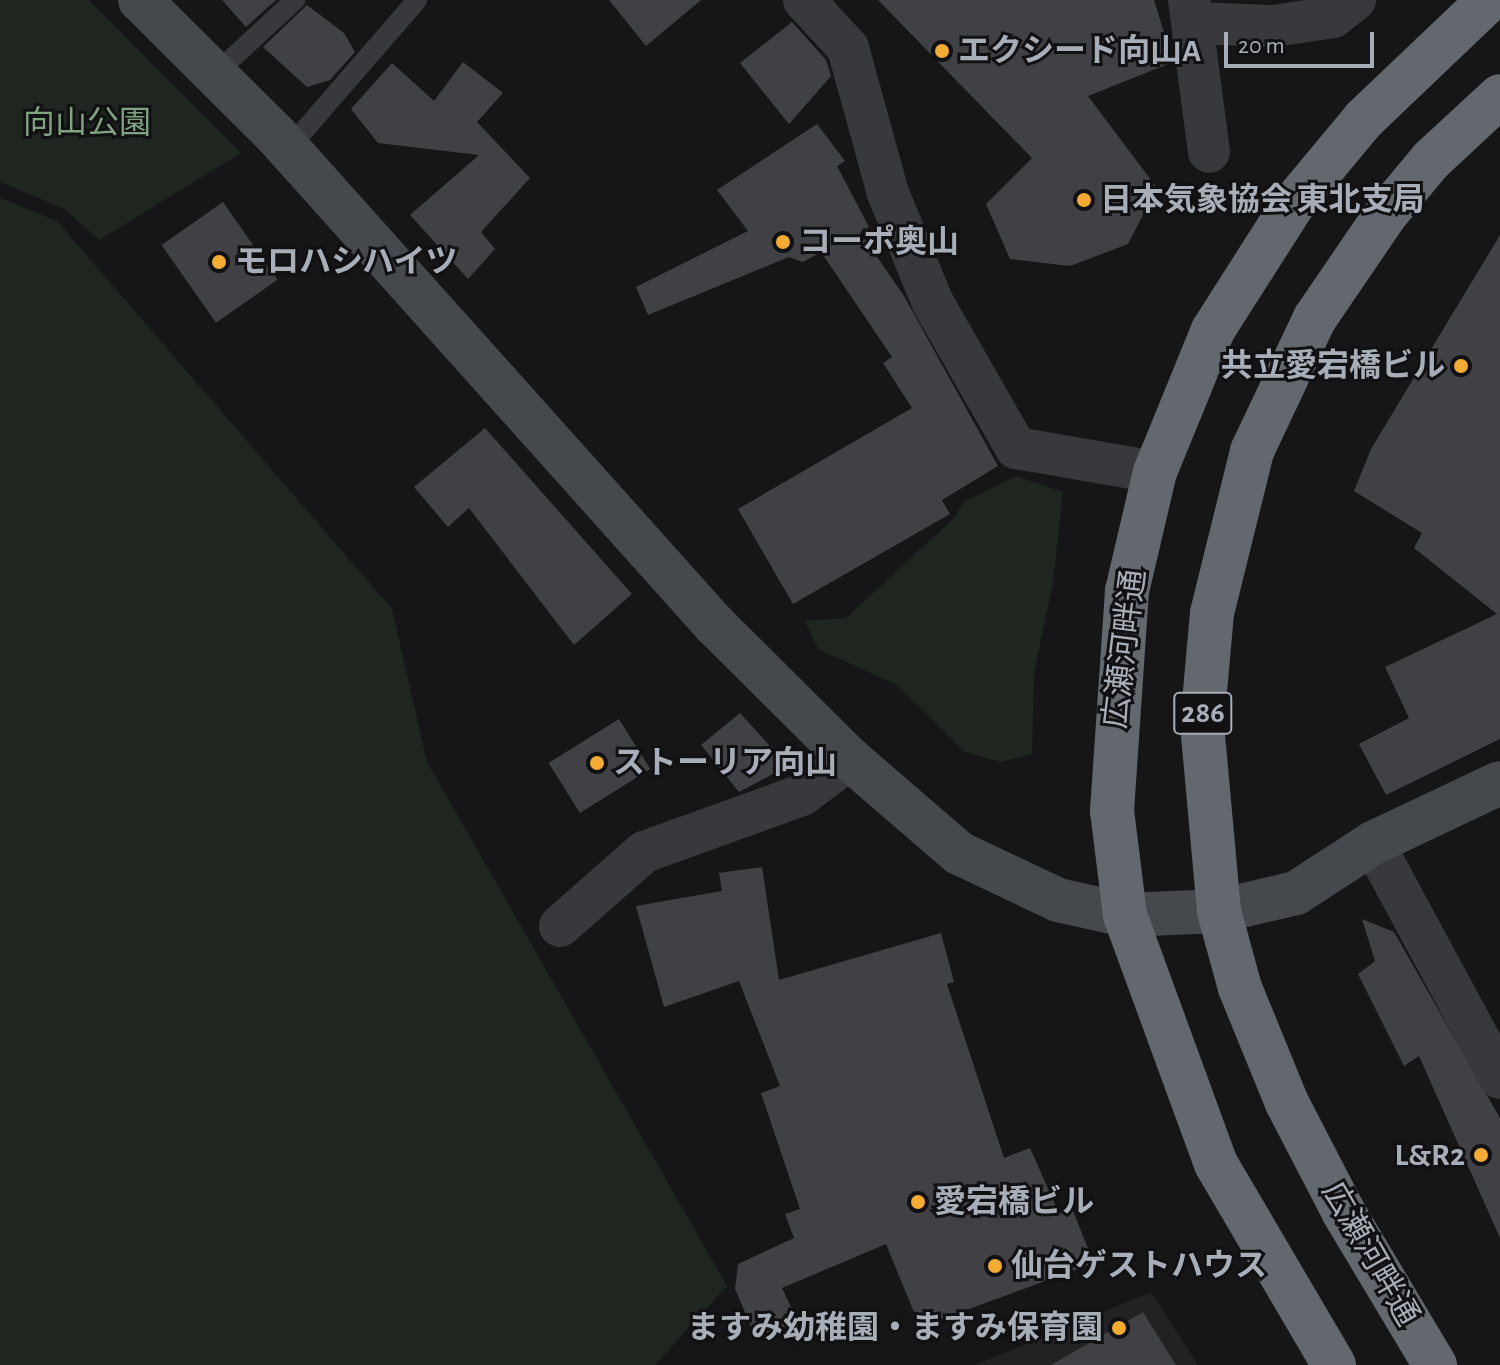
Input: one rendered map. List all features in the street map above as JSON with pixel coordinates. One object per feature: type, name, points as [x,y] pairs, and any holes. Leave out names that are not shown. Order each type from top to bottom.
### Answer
[{"type":"highway","name":"広瀬河畔通","points":[[1334,1365],[1216,1164],[1125,915],[1112,811],[1113,753],[1127,591],[1155,472],[1213,330],[1294,203],[1364,119],[1489,0]]},
{"type":"highway","name":"広瀬河畔通","points":[[1435,1365],[1287,1103],[1240,988],[1219,911],[1202,725],[1212,613],[1252,451],[1315,318],[1386,214],[1431,160],[1500,96]]},
{"type":"street","points":[[140,0],[216,73],[288,149],[714,624],[850,759],[959,853],[1058,900],[1125,915],[1219,911],[1296,893],[1373,843],[1500,783]]},
{"type":"street","points":[[804,0],[848,48],[888,193],[933,303],[1016,448],[1155,472]]},
{"type":"street","points":[[1209,152],[1192,11],[1274,26],[1333,17],[1355,0]]},
{"type":"street","points":[[560,926],[644,852],[802,795],[850,759]]},
{"type":"street","points":[[1373,843],[1500,1078]]},
{"type":"lane","points":[[216,73],[295,0]]},
{"type":"lane","points":[[288,149],[417,0]]},
{"type":"shaded area","name":"ますみ幼稚園・ますみ保育園","points":[[1151,1292],[1198,1365],[976,1365]]},
{"type":"green space","name":"向山公園","points":[[0,0],[89,0],[241,153],[99,240],[65,209],[0,182]]},
{"type":"green space","points":[[0,198],[57,221],[392,609],[427,762],[727,1286],[655,1365],[0,1365]]},
{"type":"green space","points":[[1016,476],[1063,492],[1053,583],[1034,673],[1032,754],[1001,762],[965,752],[897,685],[818,649],[805,621],[846,618],[955,517],[964,502]]},
{"type":"building","points":[[222,0],[276,0],[246,27]]},
{"type":"building","points":[[609,0],[701,0],[646,46]]},
{"type":"building","points":[[878,0],[1154,0],[1173,62],[1088,96],[1157,188],[1128,244],[1070,266],[1010,259],[986,204],[1032,158]]},
{"type":"building","points":[[307,5],[344,33],[355,52],[330,80],[307,87],[263,47]]},
{"type":"building","points":[[792,22],[826,60],[831,76],[789,124],[740,63]]},
{"type":"building","points":[[463,62],[503,93],[477,122],[530,178],[481,232],[495,249],[468,279],[410,215],[479,155],[378,143],[351,109],[392,63],[434,101]]},
{"type":"building","points":[[817,124],[845,161],[837,166],[869,227],[860,232],[904,296],[998,466],[942,500],[950,514],[793,604],[738,509],[912,408],[883,363],[892,357],[821,252],[803,262],[789,257],[648,315],[636,287],[748,231],[717,190]]},
{"type":"building","name":"モロハシハイツ","points":[[223,202],[277,280],[216,323],[162,245]]},
{"type":"building","name":"共立愛宕橋ビル","points":[[1500,235],[1500,739],[1386,795],[1359,744],[1409,718],[1385,667],[1497,614],[1414,548],[1422,533],[1354,491],[1371,449]]},
{"type":"building","points":[[485,428],[632,594],[574,645],[469,508],[448,527],[414,487]]},
{"type":"building","points":[[740,713],[788,766],[739,792],[701,745]]},
{"type":"building","name":"ストーリア向山","points":[[619,719],[650,769],[580,813],[549,763]]},
{"type":"building","points":[[762,867],[779,980],[941,933],[954,982],[947,984],[1004,1158],[1030,1148],[1058,1211],[1071,1206],[1094,1263],[920,1327],[886,1244],[782,1288],[798,1322],[756,1338],[735,1289],[738,1264],[794,1238],[785,1214],[800,1209],[761,1093],[780,1086],[739,981],[664,1007],[636,906],[722,891],[719,873]]},
{"type":"building","points":[[1362,919],[1394,932],[1500,1118],[1500,1238],[1419,1056],[1404,1066],[1358,974],[1375,961]]},
{"type":"building","points":[[1143,1312],[1176,1365],[1051,1365]]},
{"type":"place","name":"エクシード向山A","points":[[942,51]]},
{"type":"place","name":"日本気象協会 東北支局","points":[[1084,200]]},
{"type":"place","name":"コーポ奥山","points":[[783,242]]},
{"type":"place","name":"モロハシハイツ","points":[[219,262]]},
{"type":"place","name":"共立愛宕橋ビル","points":[[1461,366]]},
{"type":"place","name":"ストーリア向山","points":[[597,763]]},
{"type":"place","name":"L&R2","points":[[1481,1155]]},
{"type":"place","name":"愛宕橋ビル","points":[[918,1202]]},
{"type":"place","name":"仙台ゲストハウス","points":[[995,1266]]},
{"type":"place","name":"ますみ幼稚園・ますみ保育園","points":[[1119,1328]]}]
